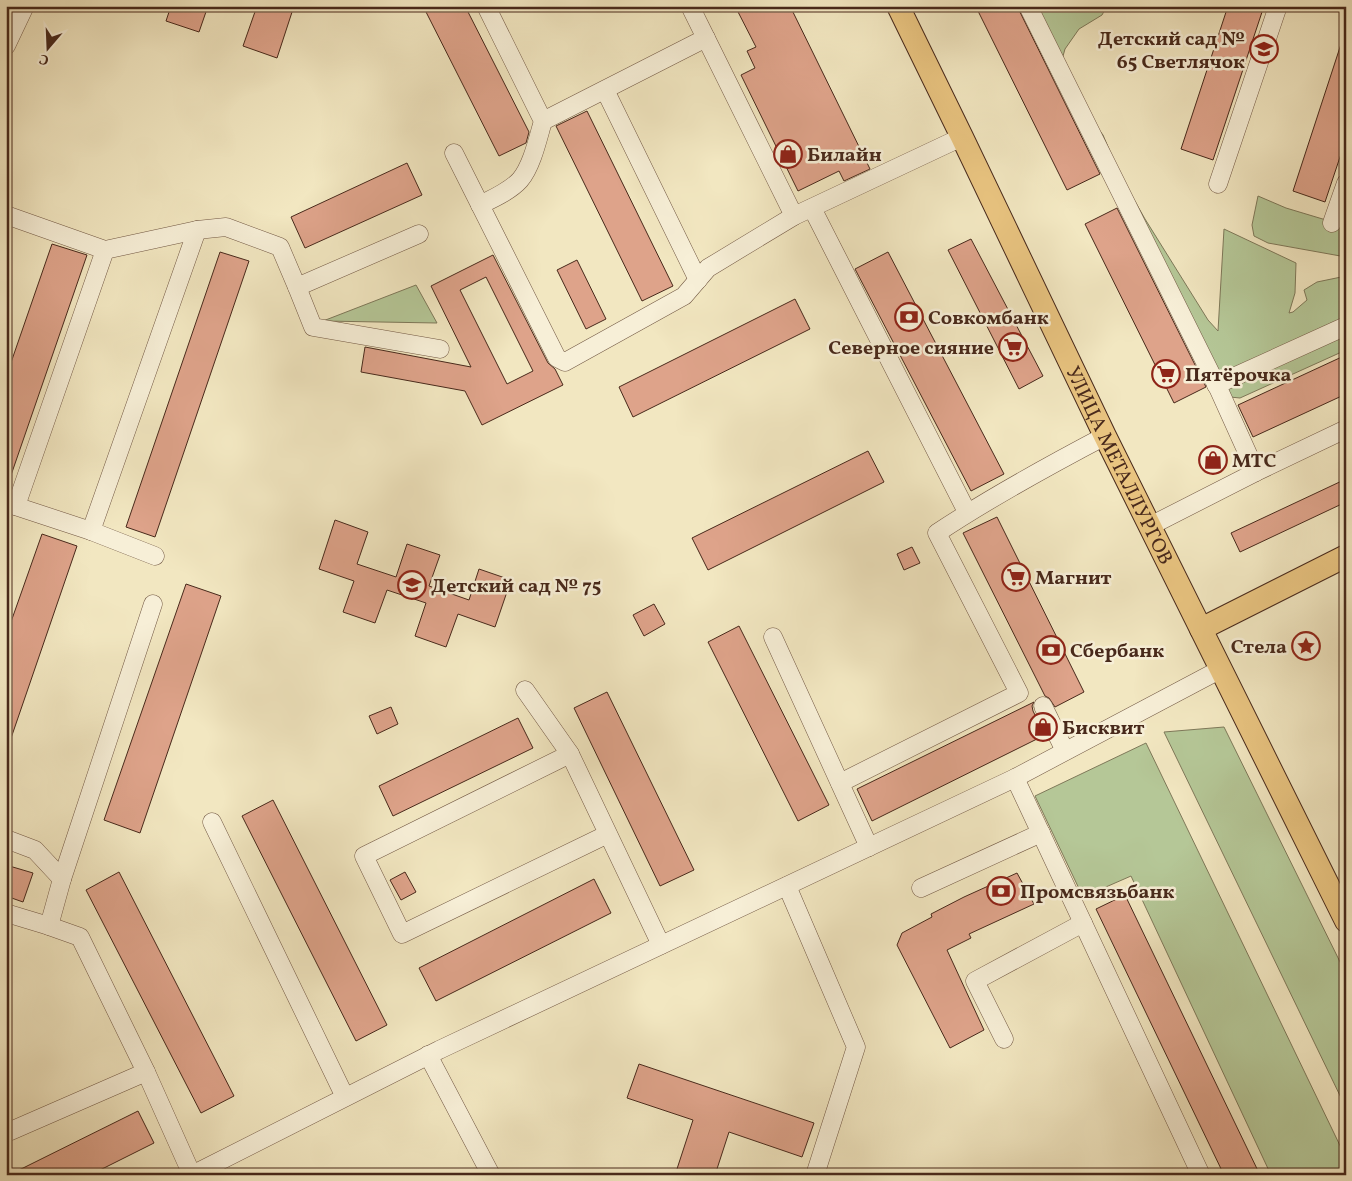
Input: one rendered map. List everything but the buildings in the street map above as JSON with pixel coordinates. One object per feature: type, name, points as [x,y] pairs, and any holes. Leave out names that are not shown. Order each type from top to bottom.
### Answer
[{"type":"main road","name":"УЛИЦА МЕТАЛЛУРГОВ","points":[[905,9],[962,137],[1105,436],[1346,921]]},
{"type":"main road","points":[[1201,629],[1346,556]]},
{"type":"street","points":[[6,46],[25,6]]},
{"type":"street","points":[[480,206],[504,193],[520,180],[530,162],[542,121],[486,6]]},
{"type":"street","points":[[690,6],[794,216]]},
{"type":"street","points":[[1028,6],[1216,385],[1256,472]]},
{"type":"street","points":[[1218,184],[1278,6]]},
{"type":"street","points":[[542,121],[706,38]]},
{"type":"street","points":[[605,90],[698,280]]},
{"type":"street","points":[[454,153],[557,358],[565,362],[684,296],[708,268],[794,216],[962,137]]},
{"type":"street","points":[[1332,223],[1346,183]]},
{"type":"street","points":[[812,208],[967,512]]},
{"type":"street","points":[[6,215],[105,250],[197,230],[226,227],[280,247],[313,328],[440,349]]},
{"type":"street","points":[[91,531],[197,230]]},
{"type":"street","points":[[297,287],[419,234]]},
{"type":"street","points":[[105,250],[11,504],[91,531],[155,556]]},
{"type":"street","points":[[1216,385],[1346,326]]},
{"type":"street","points":[[1150,526],[1346,429]]},
{"type":"street","points":[[1065,752],[1041,703],[1019,693],[937,533],[967,512],[1028,476],[1105,436]]},
{"type":"street","points":[[49,926],[62,879],[153,604]]},
{"type":"street","points":[[773,637],[869,847]]},
{"type":"street","points":[[6,913],[80,938],[146,1072],[192,1175],[428,1055],[1015,778],[1221,669]]},
{"type":"street","points":[[525,690],[570,754],[661,945]]},
{"type":"street","points":[[840,783],[1019,693]]},
{"type":"street","points":[[570,754],[364,856],[402,934],[608,834]]},
{"type":"street","points":[[1015,778],[1202,1175]]},
{"type":"street","points":[[212,822],[345,1097]]},
{"type":"street","points":[[921,888],[1041,833]]},
{"type":"street","points":[[6,839],[35,850],[62,879]]},
{"type":"street","points":[[787,886],[856,1047],[815,1175]]},
{"type":"street","points":[[1004,1038],[975,981],[1083,923]]},
{"type":"street","points":[[428,1055],[491,1175]]},
{"type":"street","points":[[6,1134],[146,1072]]},
{"type":"green space","points":[[1028,6],[1107,6],[1102,15],[1079,29],[1065,49],[1063,56],[1067,78],[1077,101],[1103,135],[1119,173],[1145,219],[1208,320],[1218,331],[1224,229],[1296,263],[1295,293],[1289,313],[1293,312],[1307,300],[1304,290],[1317,282],[1346,276],[1346,350],[1240,398],[1220,396]]},
{"type":"green space","points":[[1258,196],[1286,208],[1346,226],[1346,257],[1268,243],[1254,236],[1252,225]]},
{"type":"green space","points":[[416,285],[437,323],[323,321]]},
{"type":"green space","points":[[1224,727],[1346,974],[1346,1108],[1164,732]]},
{"type":"green space","points":[[1146,743],[1346,1158],[1346,1175],[1271,1175],[1131,876],[1083,897],[1035,796]]},
{"type":"place","name":"Детский сад № 65 Светлячок","points":[[1264,49]]},
{"type":"place","name":"Билайн","points":[[788,154]]},
{"type":"place","name":"Совкомбанк","points":[[909,317]]},
{"type":"place","name":"Северное сияние","points":[[1013,347]]},
{"type":"place","name":"Пятёрочка","points":[[1166,374]]},
{"type":"place","name":"МТС","points":[[1213,460]]},
{"type":"place","name":"Магнит","points":[[1016,577]]},
{"type":"place","name":"Детский сад № 75","points":[[412,585]]},
{"type":"place","name":"Стела","points":[[1306,646]]},
{"type":"place","name":"Сбербанк","points":[[1051,650]]},
{"type":"place","name":"Бисквит","points":[[1043,727]]},
{"type":"place","name":"Промсвязьбанк","points":[[1001,891]]}]
